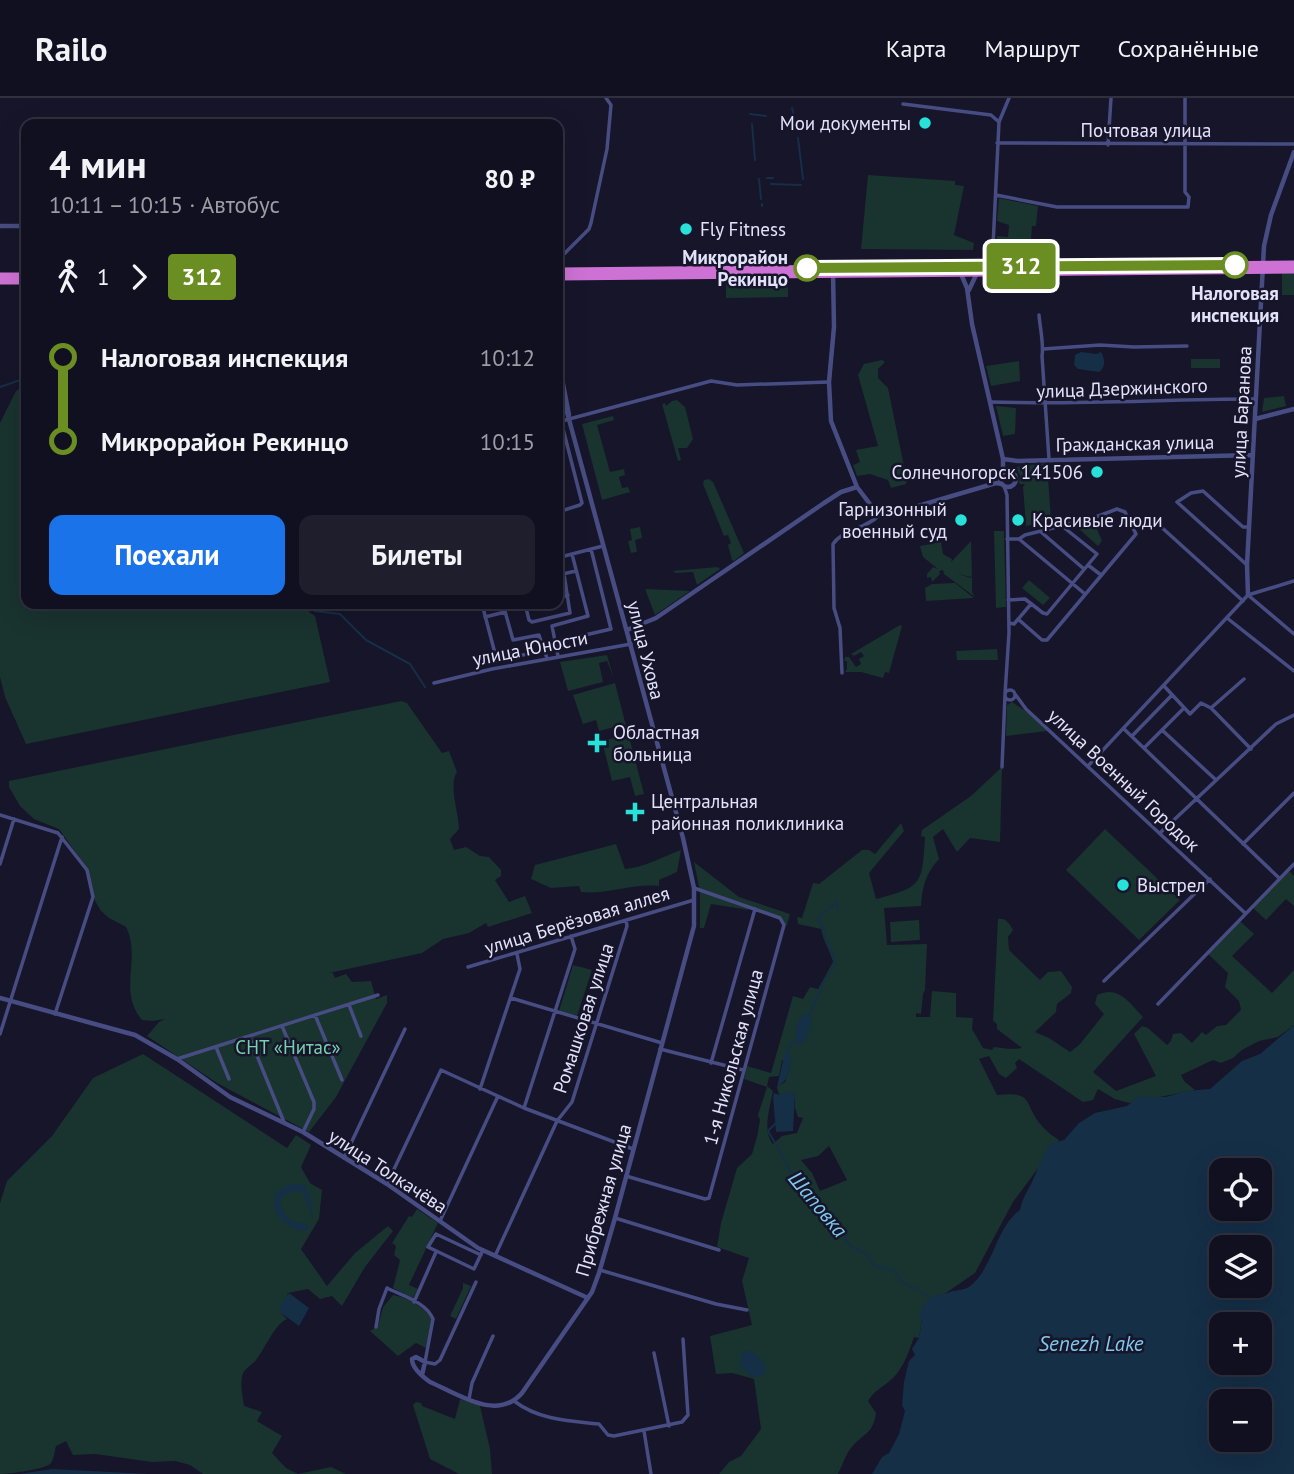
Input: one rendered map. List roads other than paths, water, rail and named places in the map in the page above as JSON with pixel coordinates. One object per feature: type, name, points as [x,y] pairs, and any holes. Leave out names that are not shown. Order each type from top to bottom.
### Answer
[{"type":"highway","points":[[563,271],[978,273],[1263,268],[1294,264]]},
{"type":"highway","points":[[563,277],[992,267],[1294,270]]},
{"type":"highway","points":[[0,276],[21,276]]},
{"type":"highway","points":[[0,281],[21,281]]},
{"type":"street","points":[[563,255],[588,230],[591,223],[609,135],[611,105],[606,98]]},
{"type":"street","points":[[992,267],[999,122],[1009,98]]},
{"type":"street","points":[[1108,145],[1111,98]]},
{"type":"street","points":[[996,195],[1051,206],[1188,206],[1185,192],[1185,98]]},
{"type":"street","points":[[903,104],[991,115],[999,122]]},
{"type":"street","name":"Почтовая улица","points":[[997,143],[1294,144]]},
{"type":"street","name":"улица Баранова","points":[[1248,595],[1247,565],[1263,268],[1271,215],[1294,152]]},
{"type":"street","points":[[0,226],[21,226]]},
{"type":"street","points":[[833,271],[834,327],[829,382],[831,421],[857,487],[878,514],[889,515],[1005,477],[1016,463]]},
{"type":"street","points":[[961,273],[1003,461],[1007,495],[1009,624],[1002,767]]},
{"type":"street","points":[[968,295],[978,273]]},
{"type":"street","points":[[563,281],[572,276]]},
{"type":"street","points":[[1039,315],[1049,459]]},
{"type":"street","points":[[1043,349],[1100,345],[1187,346]]},
{"type":"street","points":[[563,421],[711,381],[737,386],[829,382]]},
{"type":"street","name":"улица Ухова","points":[[563,384],[570,420]]},
{"type":"street","name":"улица Ухова","points":[[563,396],[628,630],[694,888]]},
{"type":"street","name":"улица Дзержинского","points":[[990,402],[1255,398]]},
{"type":"street","points":[[1255,419],[1294,409]]},
{"type":"street","points":[[1255,412],[1261,418]]},
{"type":"street","points":[[563,433],[582,503],[563,510]]},
{"type":"street","name":"Гражданская улица","points":[[1003,461],[1016,463],[1049,459],[1253,455]]},
{"type":"street","points":[[1005,477],[1012,486]]},
{"type":"street","points":[[1005,477],[1016,481],[1007,495]]},
{"type":"street","points":[[628,630],[656,618],[830,499],[857,487]]},
{"type":"street","points":[[1247,565],[1177,502],[1191,493],[1203,491],[1243,527],[1249,527]]},
{"type":"street","points":[[1007,539],[1019,539],[1117,509],[1125,512],[1136,534],[1047,640],[1042,640],[1018,620]]},
{"type":"street","points":[[842,673],[840,628],[834,608],[833,544],[836,539],[875,520],[878,514]]},
{"type":"street","points":[[1159,525],[1243,601]]},
{"type":"street","points":[[1008,600],[1025,599],[1046,614],[1097,554],[1062,526]]},
{"type":"street","points":[[1039,531],[1084,569]]},
{"type":"street","points":[[1019,539],[1085,594]]},
{"type":"street","points":[[563,556],[603,546]]},
{"type":"street","points":[[555,642],[611,629],[591,549]]},
{"type":"street","points":[[558,656],[551,628],[554,624],[588,616],[572,554]]},
{"type":"street","points":[[1088,565],[1101,576]]},
{"type":"street","points":[[526,609],[532,622],[568,614],[571,609],[564,574],[576,570]]},
{"type":"street","points":[[1088,766],[1248,595],[1294,581]]},
{"type":"street","points":[[563,596],[568,595]]},
{"type":"street","points":[[1248,595],[1294,634]]},
{"type":"street","points":[[1009,624],[1014,624],[1031,604]]},
{"type":"street","points":[[483,609],[498,661],[544,650]]},
{"type":"street","points":[[504,609],[513,640],[539,635],[547,658]]},
{"type":"street","points":[[485,617],[505,612]]},
{"type":"street","points":[[1227,618],[1292,670],[1294,663]]},
{"type":"street","name":"улица Юности","points":[[434,684],[547,658],[631,644]]},
{"type":"street","name":"улица Военный Городок","points":[[1007,675],[1013,692],[1026,709],[1245,913]]},
{"type":"street","points":[[1211,708],[1244,679]]},
{"type":"street","points":[[1164,686],[1190,714],[1201,703],[1211,708],[1251,749]]},
{"type":"street","points":[[1004,709],[1013,692],[1007,690],[1005,694]]},
{"type":"street","points":[[1005,694],[1026,709]]},
{"type":"street","points":[[1132,736],[1172,695]]},
{"type":"street","points":[[1144,748],[1184,708]]},
{"type":"street","points":[[1160,833],[1276,724],[1294,715]]},
{"type":"street","points":[[1124,728],[1279,878]]},
{"type":"street","points":[[1162,730],[1216,780]]},
{"type":"street","points":[[1243,844],[1294,793]]},
{"type":"street","points":[[0,815],[58,833],[87,870],[93,897],[55,1014]]},
{"type":"street","points":[[0,864],[14,819]]},
{"type":"street","points":[[0,1034],[62,837]]},
{"type":"street","points":[[1158,1004],[1294,864]]},
{"type":"street","points":[[1104,981],[1210,879]]},
{"type":"street","points":[[694,888],[755,909],[711,1063]]},
{"type":"street","name":"Прибрежная улица","points":[[514,1401],[588,1298],[600,1270],[691,940],[694,888]]},
{"type":"street","name":"улица Берёзовая аллея","points":[[468,967],[694,900]]},
{"type":"street","name":"1-я Никольская улица","points":[[626,1176],[707,1199],[783,921],[755,909]]},
{"type":"street","name":"Ромашковая улица","points":[[495,1256],[557,1121],[572,1102],[598,1024],[627,926],[626,920]]},
{"type":"street","points":[[524,1108],[575,949],[571,936]]},
{"type":"street","points":[[480,1088],[520,969],[517,953]]},
{"type":"street","points":[[177,1059],[378,995]]},
{"type":"street","name":"улица Толкачёва","points":[[0,998],[135,1035],[177,1059],[229,1097],[303,1132],[387,1184],[482,1252],[588,1298]]},
{"type":"street","points":[[511,998],[598,1024],[711,1063],[743,1070]]},
{"type":"street","points":[[348,1005],[361,1036]]},
{"type":"street","points":[[315,1015],[342,1080]]},
{"type":"street","points":[[282,1026],[314,1102],[314,1109],[303,1132]]},
{"type":"street","points":[[344,1158],[405,1028]]},
{"type":"street","points":[[249,1036],[284,1122]]},
{"type":"street","points":[[216,1047],[229,1079]]},
{"type":"street","points":[[387,1184],[441,1070],[524,1108],[633,1149]]},
{"type":"street","points":[[440,1221],[498,1096]]},
{"type":"street","points":[[615,1218],[719,1250]]},
{"type":"street","points":[[436,1234],[482,1252],[474,1269],[428,1248],[436,1234]]},
{"type":"street","points":[[414,1301],[436,1252]]},
{"type":"street","points":[[600,1270],[716,1304],[747,1310]]},
{"type":"street","points":[[476,1282],[440,1360],[435,1364],[425,1362],[418,1356],[412,1361],[430,1382],[494,1407],[514,1401],[526,1410],[542,1416],[599,1424],[608,1435],[644,1432],[685,1421],[688,1415],[688,1395],[683,1339]]},
{"type":"street","points":[[376,1327],[387,1288],[427,1309],[433,1319],[422,1375]]},
{"type":"street","points":[[469,1399],[472,1382],[493,1336]]},
{"type":"street","points":[[654,1353],[669,1426]]},
{"type":"street","points":[[644,1432],[651,1474]]},
{"type":"water","points":[[1081,352],[1101,352],[1103,368],[1099,372],[1078,369],[1074,365],[1075,355]]},
{"type":"water","points":[[805,1013],[811,1017],[811,1024],[801,1045],[796,1040],[796,1028]]},
{"type":"water","name":"Senezh Lake","points":[[1294,1025],[1294,1474],[872,1474],[882,1457],[889,1453],[899,1434],[905,1411],[902,1405],[904,1382],[909,1361],[915,1355],[912,1349],[919,1338],[922,1319],[919,1315],[924,1304],[937,1294],[967,1288],[977,1279],[1005,1227],[1020,1210],[1050,1144],[1064,1140],[1079,1123],[1095,1113],[1127,1106],[1138,1097],[1166,1097],[1186,1091],[1210,1089],[1242,1061],[1260,1054]]},
{"type":"water","points":[[785,1052],[790,1053],[787,1077],[777,1087]]},
{"type":"water","points":[[789,1091],[795,1095],[793,1131],[776,1132],[773,1096],[774,1093],[779,1095]]},
{"type":"water","points":[[288,1185],[304,1185],[310,1197],[313,1221],[303,1192],[290,1192],[280,1200],[282,1211],[291,1221],[307,1224],[306,1231],[286,1223],[274,1206],[277,1192]]},
{"type":"water","points":[[289,1293],[309,1308],[299,1326],[281,1313],[280,1306]]},
{"type":"water","points":[[747,1350],[756,1355],[767,1369],[762,1376],[752,1377],[741,1367],[741,1355]]},
{"type":"water","points":[[52,1469],[149,1474],[19,1474]]},
{"type":"waterway","points":[[792,108],[797,129]]},
{"type":"waterway","points":[[750,114],[766,116]]},
{"type":"waterway","points":[[752,124],[755,160]]},
{"type":"waterway","points":[[798,138],[803,179]]},
{"type":"waterway","points":[[767,178],[773,178]]},
{"type":"waterway","points":[[759,179],[761,199]]},
{"type":"waterway","points":[[771,184],[801,185]]},
{"type":"waterway","points":[[810,261],[829,261]]},
{"type":"waterway","points":[[837,261],[851,261]]},
{"type":"waterway","points":[[0,387],[21,380]]},
{"type":"waterway","points":[[313,609],[340,614],[366,640],[410,664],[425,687]]},
{"type":"waterway","name":"Шаповка","points":[[809,1016],[823,983],[835,964],[818,918],[837,902],[838,910]]},
{"type":"waterway","name":"Шаповка","points":[[788,1052],[796,1040]]},
{"type":"waterway","name":"Шаповка","points":[[777,1122],[768,1131],[788,1168],[812,1198],[842,1226],[847,1242],[867,1254],[875,1266],[894,1271],[903,1283],[929,1298]]},
{"type":"place","name":"Мои документы","points":[[925,123]]},
{"type":"place","name":"Fly Fitness","points":[[686,229]]},
{"type":"place","name":"Налоговая инспекция","points":[[1235,265]]},
{"type":"place","name":"Микрорайон Рекинцо","points":[[807,268]]},
{"type":"place","name":"Солнечногорск 141506","points":[[1097,472]]},
{"type":"place","name":"Гарнизонный военный суд","points":[[961,520]]},
{"type":"place","name":"Красивые люди","points":[[1018,520]]},
{"type":"place","name":"Областная больница","points":[[597,743]]},
{"type":"place","name":"Центральная районная поликлиника","points":[[635,812]]},
{"type":"place","name":"Выстрел","points":[[1123,885]]},
{"type":"park label","name":"СНТ «Нитас»","points":[[288,1047]]}]
